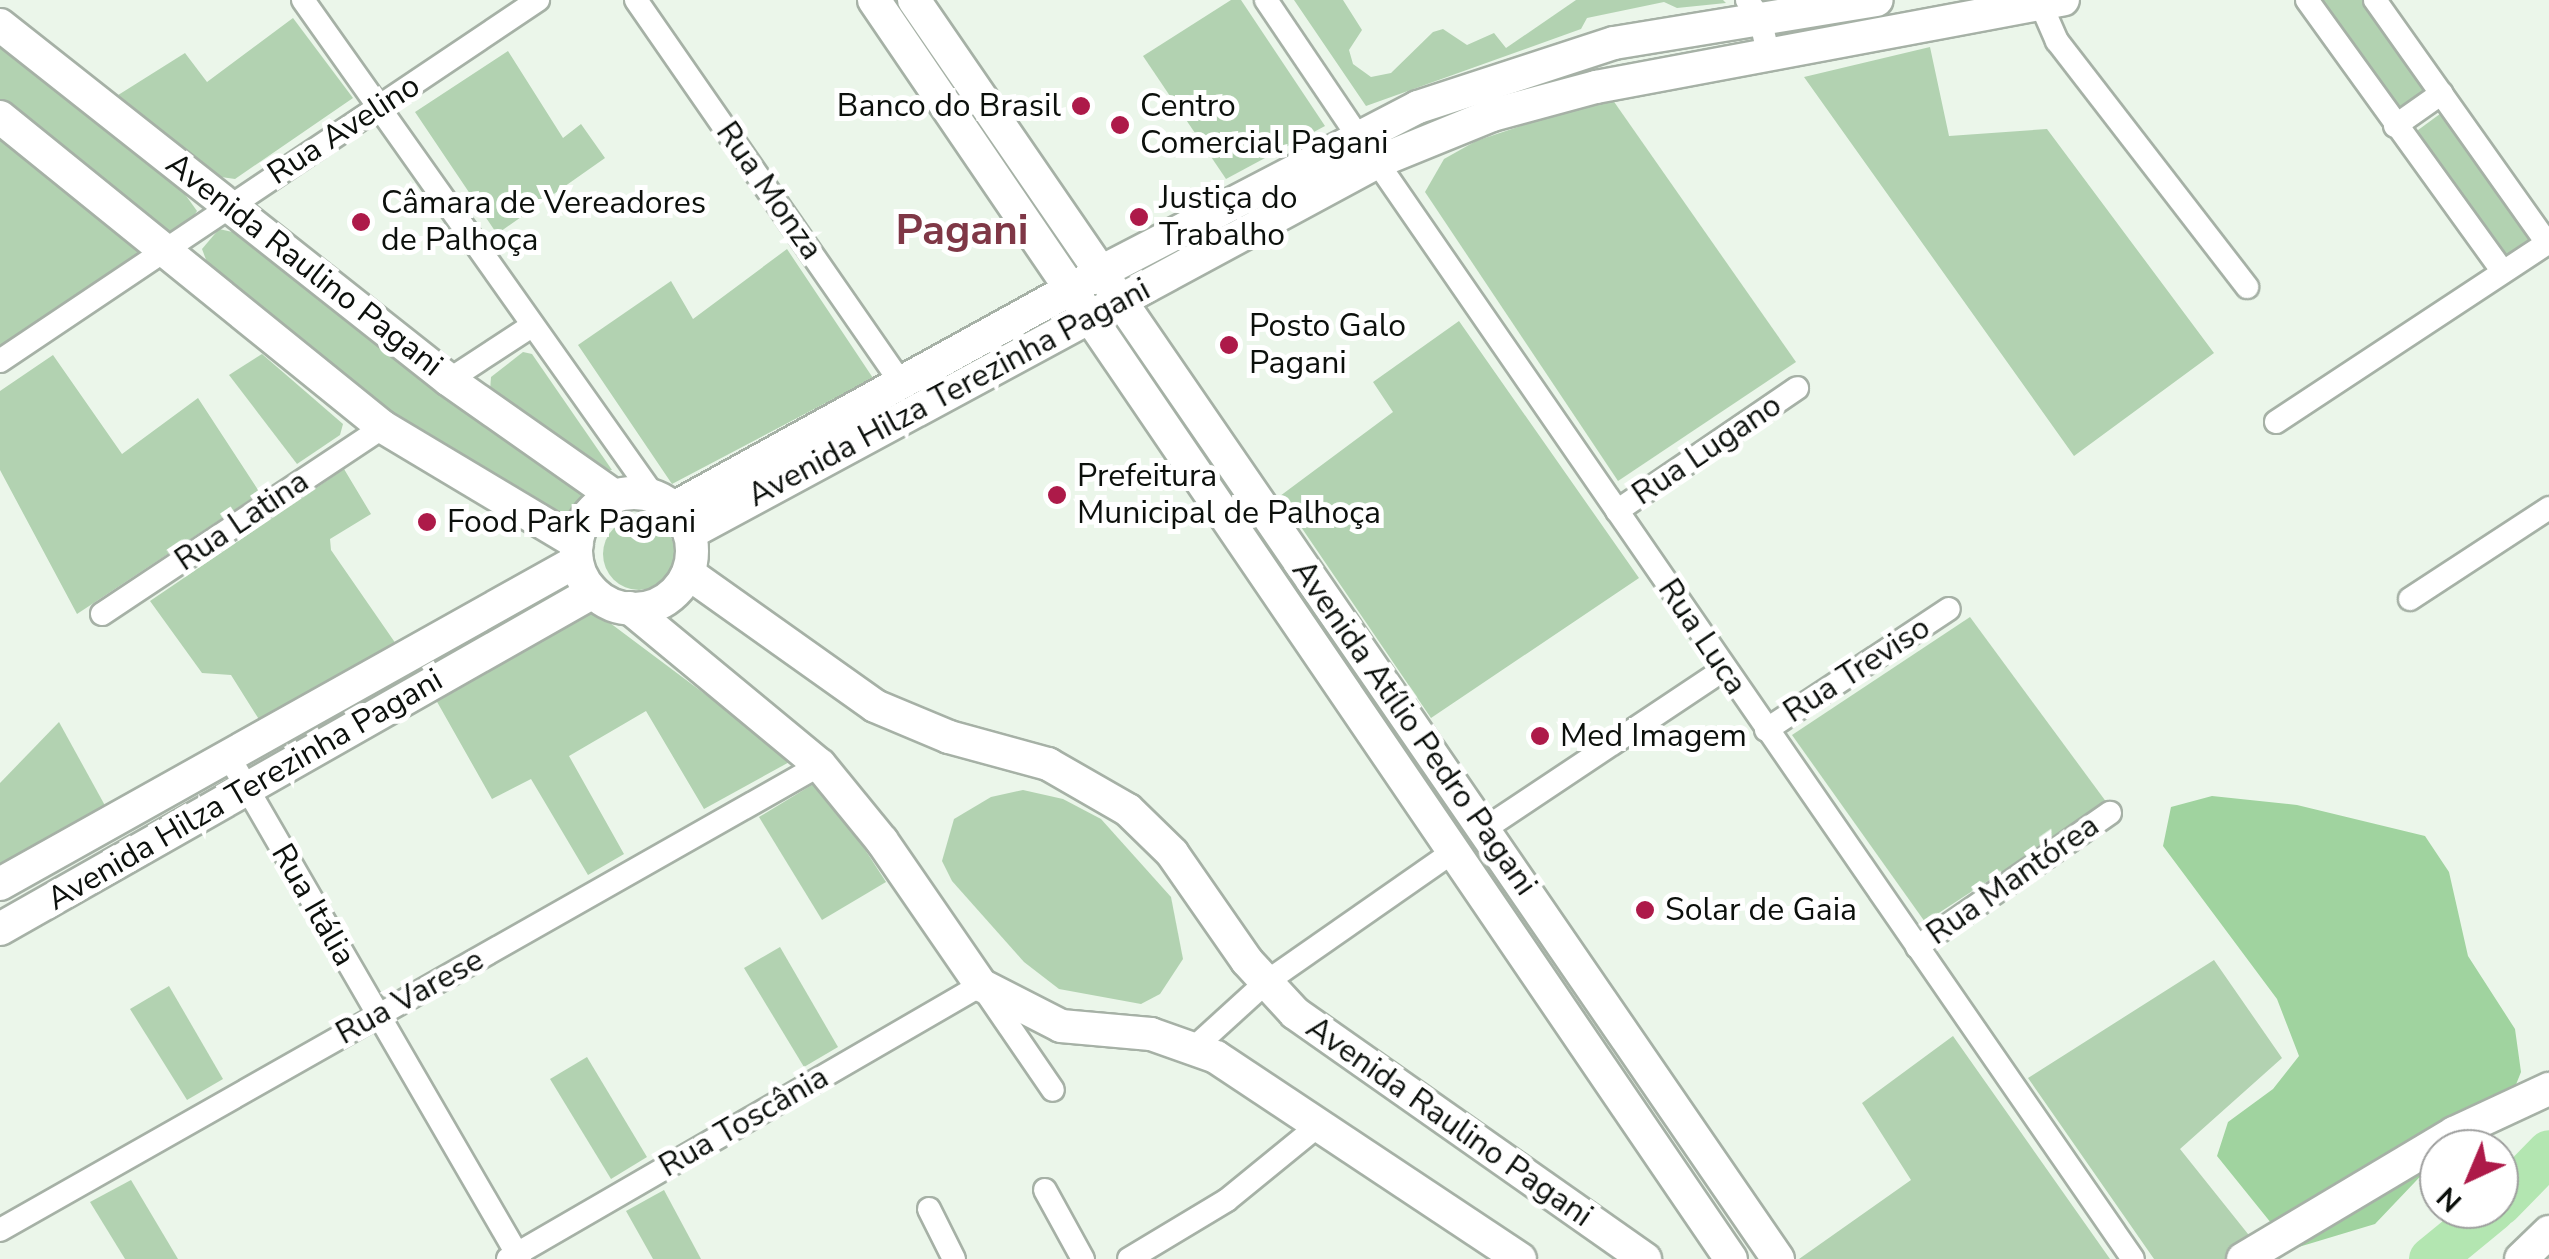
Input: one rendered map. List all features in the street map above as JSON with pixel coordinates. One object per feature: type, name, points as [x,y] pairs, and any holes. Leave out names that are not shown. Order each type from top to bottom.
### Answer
[{"type":"main road","name":"Avenida Atílio Pedro Pagani","points":[[874,0],[1087,280]]},
{"type":"main road","name":"Avenida Atílio Pedro Pagani","points":[[914,0],[1087,280],[1470,839],[1778,1259]]},
{"type":"main road","name":"Avenida Hilza Terezinha Pagani","points":[[673,512],[901,382],[1357,135],[1547,60],[1697,29],[1754,9],[1876,0]]},
{"type":"main road","name":"Avenida Hilza Terezinha Pagani","points":[[673,512],[1106,308],[1376,162],[1492,114],[1707,66],[2047,1]]},
{"type":"main road","name":"Avenida Raulino Pagani","points":[[0,24],[449,380],[614,496]]},
{"type":"main road","points":[[1697,29],[1707,66]]},
{"type":"main road","points":[[0,117],[382,428],[577,552],[593,592],[630,608],[820,765],[882,841],[981,985],[1062,1026],[1151,1034],[1196,1046],[1520,1259]]},
{"type":"main road","points":[[1357,135],[1376,162]]},
{"type":"main road","points":[[577,552],[591,512],[614,496],[673,512],[688,573],[658,604],[630,608]]},
{"type":"main road","name":"Avenida Hilza Terezinha Pagani","points":[[0,884],[229,757],[577,552]]},
{"type":"main road","name":"Avenida Raulino Pagani","points":[[688,573],[875,706],[949,737],[1048,764],[1103,792],[1172,853],[1264,983],[1350,1058],[1645,1259]]},
{"type":"main road","name":"Avenida Hilza Terezinha Pagani","points":[[0,929],[593,592]]},
{"type":"main road","name":"Avenida Atílio Pedro Pagani","points":[[1470,839],[1732,1259]]},
{"type":"main road","points":[[2243,1259],[2454,1133],[2549,1089]]},
{"type":"main road","points":[[2522,1259],[2549,1232]]},
{"type":"street","points":[[304,0],[532,325],[673,512]]},
{"type":"street","name":"Rua Avelino","points":[[0,361],[538,0]]},
{"type":"street","name":"Rua Monza","points":[[636,0],[901,382]]},
{"type":"street","points":[[1266,0],[1357,135]]},
{"type":"street","points":[[2308,0],[2503,272]]},
{"type":"street","points":[[2276,422],[2548,242],[2375,0]]},
{"type":"street","points":[[2047,1],[2057,41],[2248,287]]},
{"type":"street","points":[[1754,9],[1769,56]]},
{"type":"street","points":[[2395,126],[2442,93]]},
{"type":"street","name":"Rua Luca","points":[[1376,162],[2132,1259]]},
{"type":"street","points":[[449,380],[532,325]]},
{"type":"street","name":"Rua Lugano","points":[[1617,512],[1797,388]]},
{"type":"street","name":"Rua Latina","points":[[102,614],[382,428]]},
{"type":"street","points":[[2410,599],[2549,508]]},
{"type":"street","name":"Rua Treviso","points":[[1766,730],[1949,609]]},
{"type":"street","points":[[1196,1046],[1264,983],[1724,669]]},
{"type":"street","name":"Rua Itália","points":[[229,757],[515,1257]]},
{"type":"street","name":"Rua Varese","points":[[0,1230],[820,765]]},
{"type":"street","name":"Rua Mantórea","points":[[1916,947],[2110,813]]},
{"type":"street","points":[[981,985],[1053,1090]]},
{"type":"street","name":"Rua Toscânia","points":[[515,1257],[981,985]]},
{"type":"street","points":[[1129,1259],[1227,1200],[1319,1125]]},
{"type":"street","points":[[1044,1190],[1082,1259]]},
{"type":"street","points":[[929,1208],[954,1259]]},
{"type":"green space","points":[[1231,0],[1241,0],[1325,126],[1226,179],[1143,56]]},
{"type":"green space","points":[[1294,0],[1343,0],[1362,30],[1349,50],[1353,64],[1371,77],[1391,73],[1433,32],[1443,29],[1467,45],[1494,33],[1506,48],[1576,0],[1726,3],[1677,8],[1664,2],[1587,18],[1581,29],[1366,106]]},
{"type":"green space","points":[[2318,0],[2364,0],[2428,87],[2397,109]]},
{"type":"green space","points":[[293,18],[353,98],[235,179],[221,177],[115,97],[185,53],[207,82]]},
{"type":"green space","points":[[0,42],[174,179],[197,211],[186,227],[170,234],[0,105]]},
{"type":"green space","points":[[1930,47],[1949,136],[2047,129],[2214,353],[2074,456],[1804,77]]},
{"type":"green space","points":[[508,51],[563,138],[581,124],[605,158],[497,234],[415,112]]},
{"type":"green space","points":[[1610,96],[1796,362],[1618,481],[1425,192],[1444,159],[1476,141]]},
{"type":"green space","points":[[2444,111],[2535,237],[2504,259],[2414,133]]},
{"type":"green space","points":[[0,134],[145,248],[0,347]]},
{"type":"green space","points":[[219,229],[237,233],[582,494],[575,511],[565,516],[438,448],[352,383],[208,265],[202,249]]},
{"type":"green space","points":[[787,249],[873,378],[672,484],[578,345],[671,281],[693,319]]},
{"type":"green space","points":[[1459,321],[1639,578],[1431,718],[1280,496],[1393,412],[1373,382]]},
{"type":"green space","points":[[523,352],[532,354],[612,470],[596,471],[490,391],[491,377]]},
{"type":"green space","points":[[262,354],[343,424],[340,435],[297,464],[229,375]]},
{"type":"green space","points":[[53,355],[122,454],[198,398],[260,493],[77,614],[0,470],[0,391]]},
{"type":"green space","points":[[344,469],[371,514],[330,539],[331,550],[396,644],[260,721],[231,675],[202,673],[150,601]]},
{"type":"green space","points":[[639,518],[653,520],[665,528],[673,540],[673,568],[665,580],[653,588],[639,590],[625,588],[613,580],[605,568],[603,554],[605,540],[613,528],[625,520]]},
{"type":"green space","points":[[594,611],[793,760],[704,809],[646,711],[569,756],[624,854],[588,875],[531,779],[492,799],[436,700]]},
{"type":"green space","points":[[1970,617],[2107,803],[1925,922],[1792,735]]},
{"type":"green space","points":[[59,722],[108,811],[0,873],[0,783]]},
{"type":"green space","points":[[820,780],[886,882],[822,920],[759,817]]},
{"type":"green space","points":[[1023,790],[1063,799],[1101,819],[1171,897],[1183,959],[1160,994],[1141,1004],[1059,989],[1024,962],[952,881],[942,861],[954,819],[991,797]]},
{"type":"green space","points":[[2212,796],[2297,805],[2425,836],[2449,872],[2468,956],[2515,1029],[2521,1072],[2505,1112],[2481,1129],[2419,1129],[2419,1178],[2375,1224],[2292,1249],[2217,1156],[2228,1122],[2273,1089],[2299,1056],[2277,999],[2163,846],[2171,807]]},
{"type":"green space","points":[[780,947],[838,1047],[804,1067],[744,968]]},
{"type":"green space","points":[[2214,960],[2282,1058],[2180,1149],[2268,1259],[2154,1259],[2028,1078]]},
{"type":"green space","points":[[169,986],[223,1079],[187,1100],[130,1009]]},
{"type":"green space","points":[[1953,1036],[2110,1259],[1799,1259],[1911,1180],[1862,1103]]},
{"type":"green space","points":[[587,1057],[647,1157],[611,1179],[550,1079]]},
{"type":"green space","points":[[131,1180],[178,1259],[125,1259],[90,1202]]},
{"type":"green space","points":[[664,1190],[701,1259],[653,1259],[626,1211]]},
{"type":"waterway","points":[[2519,1183],[2549,1152]]},
{"type":"waterway","points":[[2431,1259],[2468,1229]]},
{"type":"place","name":"Banco do Brasil","points":[[1081,106]]},
{"type":"place","name":"Centro Comercial Pagani","points":[[1120,125]]},
{"type":"place","name":"Justiça do Trabalho","points":[[1139,217]]},
{"type":"place","name":"Câmara de Vereadores de Palhoça","points":[[361,222]]},
{"type":"place","name":"Posto Galo Pagani","points":[[1229,345]]},
{"type":"place","name":"Prefeitura Municipal de Palhoça","points":[[1057,495]]},
{"type":"place","name":"Food Park Pagani","points":[[427,522]]},
{"type":"place","name":"Med Imagem","points":[[1540,736]]},
{"type":"place","name":"Solar de Gaia","points":[[1645,910]]},
{"type":"district","name":"Pagani","points":[[962,231]]}]
